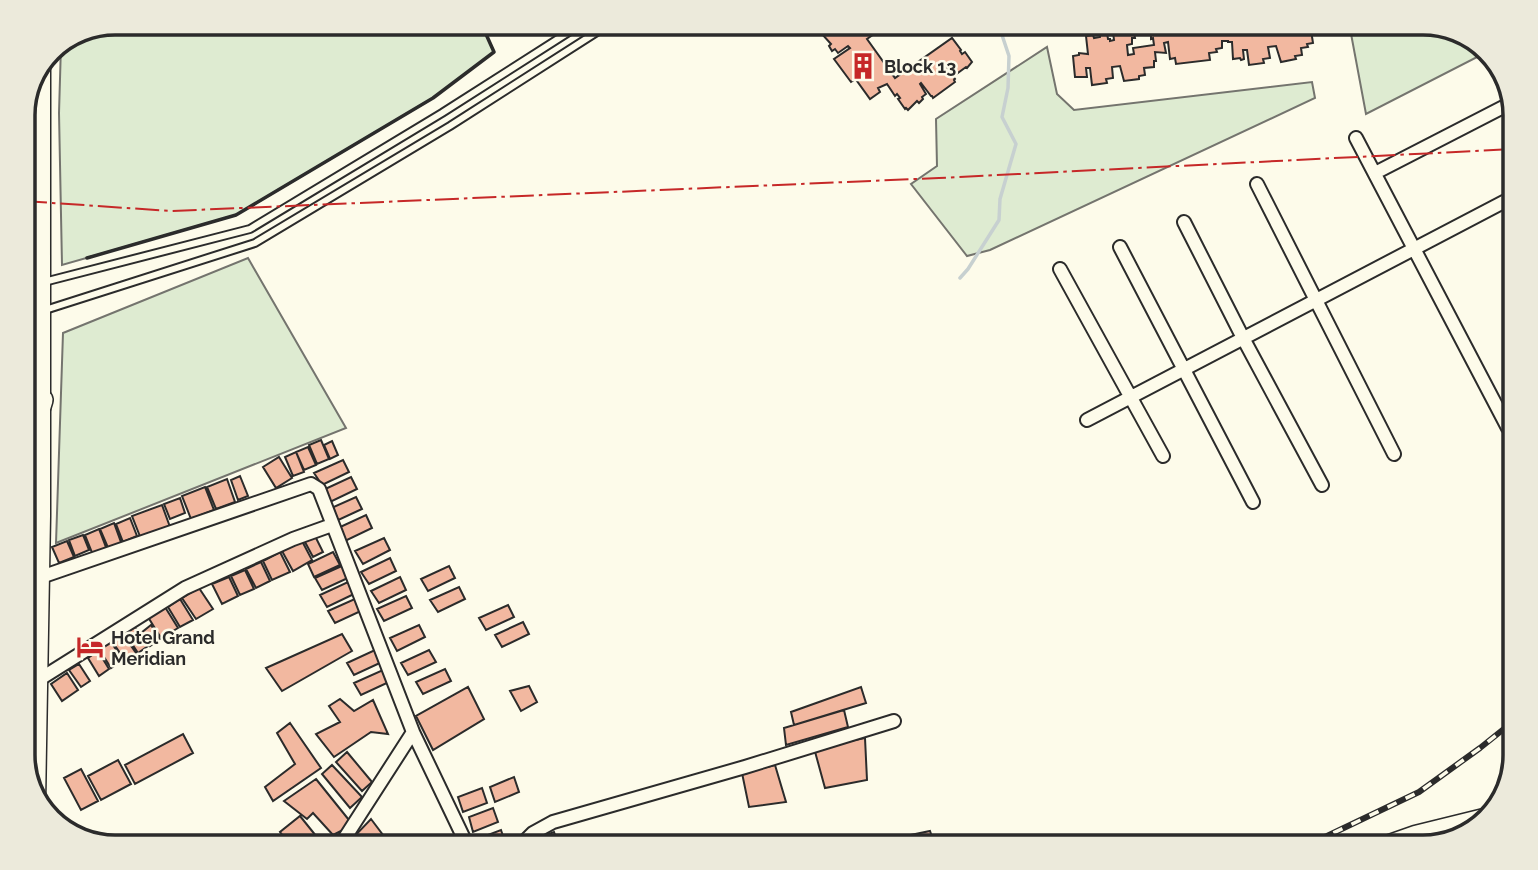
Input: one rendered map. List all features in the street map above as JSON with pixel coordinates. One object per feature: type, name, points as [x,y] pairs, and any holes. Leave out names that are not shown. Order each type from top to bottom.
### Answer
[{"type":"highway","points":[[35,423],[42,400]]},
{"type":"street","points":[[38,774],[42,400],[41,84]]},
{"type":"street","points":[[1375,173],[1503,107]]},
{"type":"street","points":[[1356,138],[1503,419]]},
{"type":"street","points":[[1257,184],[1394,454]]},
{"type":"street","points":[[1087,420],[1503,202]]},
{"type":"street","points":[[1184,222],[1322,485]]},
{"type":"street","points":[[1120,247],[1253,502]]},
{"type":"street","points":[[1060,269],[1163,456]]},
{"type":"street","points":[[41,577],[311,484],[319,489],[413,732],[462,835]]},
{"type":"street","points":[[40,679],[185,587],[293,539],[332,525]]},
{"type":"street","points":[[531,835],[552,822],[746,767],[894,721]]},
{"type":"street","points":[[347,835],[413,732]]},
{"type":"street","points":[[1412,835],[1467,821]]},
{"type":"lane","points":[[42,282],[247,229],[442,113],[564,35]]},
{"type":"lane","points":[[42,311],[252,244],[450,127],[592,35]]},
{"type":"lane","points":[[247,229],[252,244]]},
{"type":"green space","points":[[486,35],[494,52],[433,98],[236,215],[62,265],[61,56],[84,41],[99,37]]},
{"type":"green space","points":[[1351,35],[1433,36],[1454,41],[1478,57],[1366,114]]},
{"type":"green space","points":[[1047,47],[1057,94],[1074,110],[1312,82],[1315,98],[990,250],[967,256],[911,184],[937,166],[936,119]]},
{"type":"green space","points":[[248,258],[346,428],[56,543],[63,333]]},
{"type":"building","name":"Block 13","points":[[823,35],[873,35],[867,39],[895,78],[952,38],[962,54],[965,52],[972,62],[955,75],[948,65],[946,66],[955,82],[933,98],[921,83],[926,94],[908,110],[887,84],[878,88],[880,92],[870,99],[857,81],[868,74],[866,72],[851,82],[834,59],[850,48],[848,46],[838,53],[835,49],[832,51],[829,46],[831,44]]},
{"type":"building","points":[[1093,35],[1094,38],[1107,35],[1110,41],[1114,40],[1113,35],[1134,35],[1132,44],[1127,45],[1128,55],[1134,54],[1133,48],[1154,45],[1151,35],[1312,35],[1313,43],[1301,48],[1302,55],[1295,56],[1296,59],[1281,62],[1276,46],[1268,47],[1270,58],[1263,59],[1264,63],[1249,65],[1247,50],[1243,50],[1244,59],[1233,59],[1232,42],[1228,41],[1222,41],[1222,48],[1216,49],[1217,52],[1209,53],[1210,60],[1176,64],[1175,58],[1170,59],[1168,42],[1164,43],[1166,53],[1155,52],[1154,67],[1144,68],[1145,75],[1139,76],[1139,79],[1124,81],[1120,66],[1112,67],[1113,78],[1106,79],[1107,83],[1092,85],[1090,68],[1086,68],[1087,77],[1075,77],[1073,56],[1079,53],[1088,54],[1086,36]]},
{"type":"building","points":[[321,440],[329,459],[317,464],[309,445]]},
{"type":"building","points":[[332,441],[338,455],[330,459],[324,445]]},
{"type":"building","points":[[308,447],[316,465],[304,470],[296,452]]},
{"type":"building","points":[[296,452],[304,472],[293,476],[285,457]]},
{"type":"building","points":[[279,457],[292,478],[276,488],[263,467]]},
{"type":"building","points":[[343,460],[349,472],[322,485],[314,473]]},
{"type":"building","points":[[240,476],[248,496],[238,500],[231,480]]},
{"type":"building","points":[[351,477],[357,489],[330,502],[323,490]]},
{"type":"building","points":[[227,479],[235,502],[216,509],[207,487]]},
{"type":"building","points":[[205,487],[214,510],[191,519],[182,496]]},
{"type":"building","points":[[356,497],[362,509],[334,522],[327,510]]},
{"type":"building","points":[[180,498],[185,513],[170,519],[164,504]]},
{"type":"building","points":[[162,505],[170,527],[141,539],[132,516]]},
{"type":"building","points":[[366,515],[372,528],[345,541],[338,528]]},
{"type":"building","points":[[130,518],[137,536],[123,542],[116,524]]},
{"type":"building","points":[[114,523],[122,545],[109,550],[100,529]]},
{"type":"building","points":[[99,529],[107,550],[93,555],[85,535]]},
{"type":"building","points":[[83,535],[89,550],[75,556],[69,540]]},
{"type":"building","points":[[315,536],[323,552],[313,557],[305,542]]},
{"type":"building","points":[[384,538],[390,550],[363,564],[355,551]]},
{"type":"building","points":[[67,541],[74,557],[59,563],[52,547]]},
{"type":"building","points":[[302,541],[312,560],[293,571],[282,551]]},
{"type":"building","points":[[280,552],[290,572],[272,580],[263,561]]},
{"type":"building","points":[[333,552],[340,565],[314,577],[308,564]]},
{"type":"building","points":[[390,558],[396,571],[369,584],[361,572]]},
{"type":"building","points":[[261,562],[270,581],[256,588],[246,569]]},
{"type":"building","points":[[344,565],[350,577],[322,590],[315,578]]},
{"type":"building","points":[[449,566],[455,578],[428,591],[421,579]]},
{"type":"building","points":[[245,570],[254,589],[240,595],[231,576]]},
{"type":"building","points":[[229,577],[238,596],[222,604],[212,584]]},
{"type":"building","points":[[400,577],[406,590],[379,603],[371,591]]},
{"type":"building","points":[[348,582],[354,594],[327,607],[320,595]]},
{"type":"building","points":[[459,587],[465,599],[438,612],[430,600]]},
{"type":"building","points":[[199,588],[213,609],[196,619],[182,598]]},
{"type":"building","points":[[406,596],[412,608],[384,621],[377,609]]},
{"type":"building","points":[[357,598],[363,610],[335,623],[328,611]]},
{"type":"building","points":[[180,599],[193,620],[180,627],[168,607]]},
{"type":"building","points":[[508,605],[514,617],[486,630],[479,618]]},
{"type":"building","points":[[165,607],[178,628],[161,638],[148,617]]},
{"type":"building","points":[[523,622],[529,634],[502,647],[495,635]]},
{"type":"building","points":[[151,625],[160,639],[150,646],[141,633]]},
{"type":"building","points":[[419,625],[425,637],[397,651],[390,638]]},
{"type":"building","points":[[134,626],[148,646],[138,653],[125,633]]},
{"type":"building","points":[[122,633],[136,653],[125,660],[111,640]]},
{"type":"building","points":[[342,634],[352,651],[282,691],[266,668]]},
{"type":"building","points":[[111,642],[123,660],[111,668],[99,649]]},
{"type":"building","points":[[375,650],[382,662],[354,675],[347,663]]},
{"type":"building","points":[[429,650],[436,662],[408,675],[401,663]]},
{"type":"building","points":[[98,651],[109,669],[99,676],[88,658]]},
{"type":"building","points":[[79,664],[90,681],[81,687],[69,670]]},
{"type":"building","points":[[445,669],[451,681],[423,694],[416,682]]},
{"type":"building","points":[[383,670],[389,682],[361,695],[354,683]]},
{"type":"building","points":[[67,673],[78,690],[62,701],[51,684]]},
{"type":"building","points":[[529,686],[537,702],[521,711],[510,691]]},
{"type":"building","points":[[468,687],[484,719],[433,750],[416,716]]},
{"type":"building","points":[[861,687],[866,703],[794,725],[791,712]]},
{"type":"building","points":[[340,699],[354,711],[373,700],[388,734],[371,732],[334,757],[316,734],[340,722],[329,706]]},
{"type":"building","points":[[844,710],[848,727],[786,745],[784,728]]},
{"type":"building","points":[[290,723],[321,768],[273,801],[265,787],[295,764],[277,733]]},
{"type":"building","points":[[183,734],[193,753],[135,784],[125,765]]},
{"type":"building","points":[[865,738],[867,780],[825,788],[814,748]]},
{"type":"building","points":[[347,752],[372,782],[362,791],[336,762]]},
{"type":"building","points":[[118,760],[131,784],[101,800],[88,776]]},
{"type":"building","points":[[332,765],[362,797],[350,808],[322,774]]},
{"type":"building","points":[[775,765],[786,802],[749,807],[742,773]]},
{"type":"building","points":[[81,769],[98,801],[81,810],[64,778]]},
{"type":"building","points":[[514,777],[519,792],[495,802],[490,787]]},
{"type":"building","points":[[316,779],[353,825],[333,835],[313,813],[307,819],[284,801]]},
{"type":"building","points":[[482,788],[487,803],[463,812],[458,797]]},
{"type":"building","points":[[493,808],[498,822],[473,832],[469,817]]},
{"type":"building","points":[[300,816],[315,835],[282,835],[280,832]]},
{"type":"building","points":[[371,819],[383,835],[356,835]]},
{"type":"building","points":[[501,830],[503,835],[488,835]]},
{"type":"building","points":[[930,831],[931,835],[911,835]]},
{"type":"waterway","points":[[960,278],[999,220],[1000,199],[1016,144],[1002,117],[1008,88],[1009,56],[1002,35]]},
{"type":"railway","points":[[1329,835],[1419,792],[1503,730]]},
{"type":"wall","points":[[87,258],[236,215],[433,98],[494,52],[486,35]]},
{"type":"power","points":[[35,202],[172,211],[939,178],[1503,150]]},
{"type":"place","name":"Block 13","points":[[863,66]]},
{"type":"place","name":"Hotel Grand Meridian","points":[[90,647]]}]
